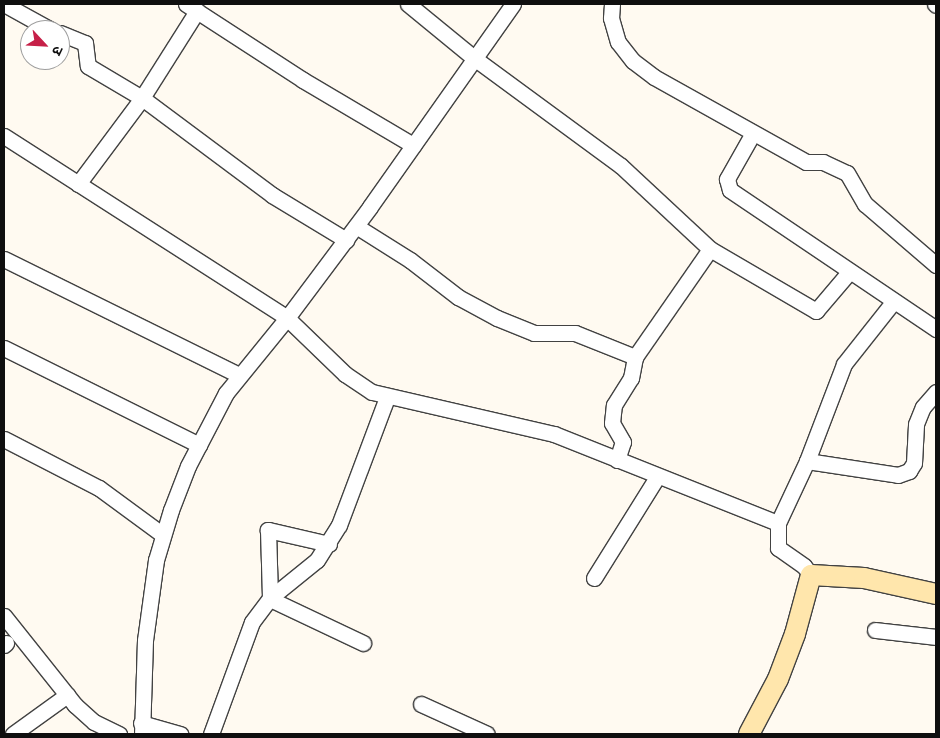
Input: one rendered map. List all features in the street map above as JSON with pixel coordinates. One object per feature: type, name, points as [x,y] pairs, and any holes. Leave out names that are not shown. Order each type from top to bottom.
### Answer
[{"type":"street","points":[[4,4],[33,20]]},
{"type":"street","points":[[408,4],[474,58],[620,166],[710,250],[816,311],[850,271]]},
{"type":"street","points":[[180,734],[141,728],[145,640],[156,560],[163,535],[199,445],[239,375],[346,240],[513,4]]},
{"type":"street","points":[[612,4],[611,18],[618,42],[633,61],[654,77],[806,162],[823,162],[847,173],[865,204],[936,265]]},
{"type":"street","points":[[78,184],[142,98],[192,7],[303,80],[413,145]]},
{"type":"street","points":[[70,37],[85,43],[88,66],[142,98],[272,195],[346,240]]},
{"type":"street","points":[[753,133],[727,179],[726,186],[936,329]]},
{"type":"street","points":[[4,136],[286,318],[357,384],[387,397],[540,431],[778,523]]},
{"type":"street","points":[[356,226],[399,252],[458,297],[497,318],[534,333],[575,333],[635,357]]},
{"type":"street","points":[[618,460],[623,442],[611,413],[631,378],[635,357],[710,250]]},
{"type":"street","points":[[4,259],[239,375]]},
{"type":"street","points":[[811,576],[804,566],[778,548],[778,523],[807,461],[844,364],[894,300]]},
{"type":"street","points":[[4,348],[199,445]]},
{"type":"street","points":[[807,461],[898,475],[909,471],[914,463],[916,424],[923,407],[936,392]]},
{"type":"street","points":[[211,734],[252,622],[270,599],[306,570],[328,544],[354,492],[387,397]]},
{"type":"street","points":[[4,439],[98,488],[163,535]]},
{"type":"street","points":[[594,578],[657,477]]},
{"type":"street","points":[[270,599],[268,530],[328,544]]},
{"type":"street","points":[[811,576],[864,578],[936,594]]},
{"type":"street","points":[[749,734],[778,679],[795,634],[811,576]]},
{"type":"street","points":[[270,599],[363,643]]},
{"type":"street","points":[[4,616],[67,695],[94,722],[119,734]]},
{"type":"street","points":[[876,630],[936,637]]},
{"type":"street","points":[[12,734],[67,695]]},
{"type":"street","points":[[420,704],[487,734]]}]
